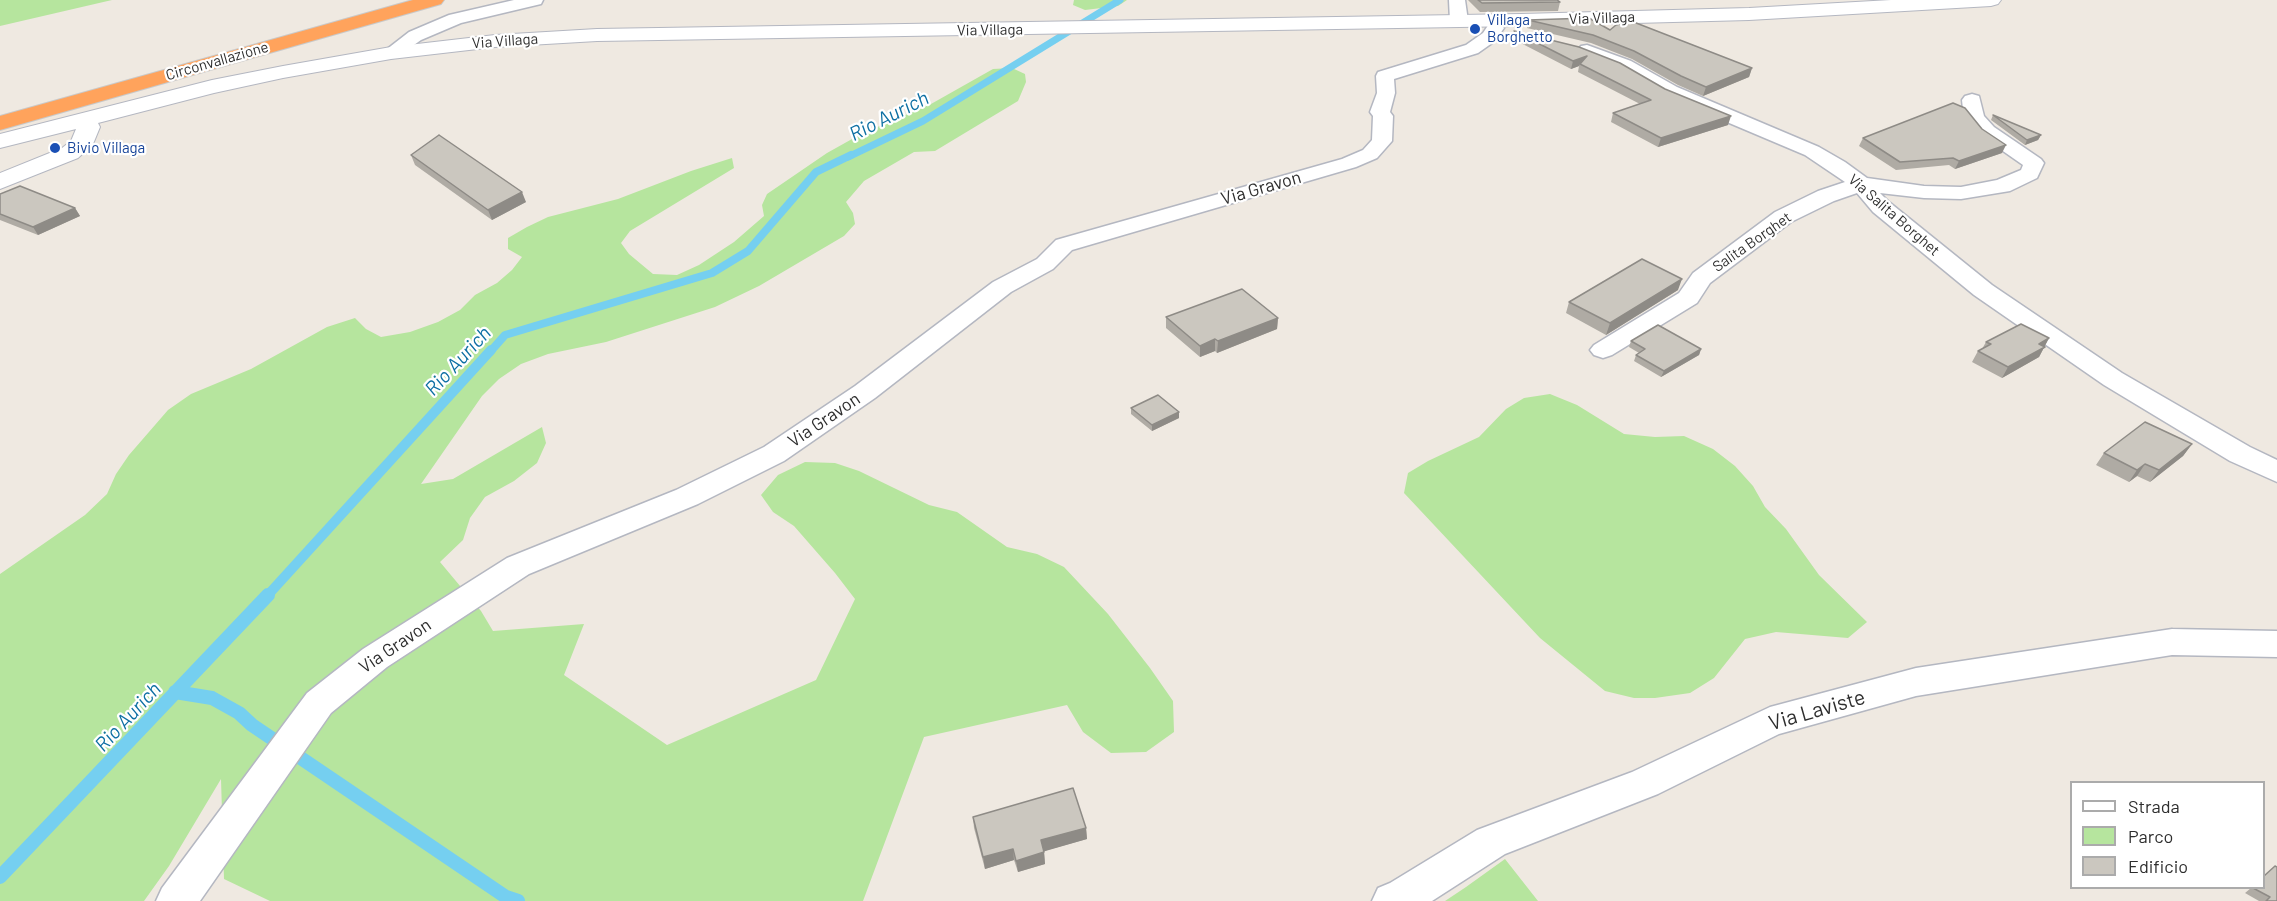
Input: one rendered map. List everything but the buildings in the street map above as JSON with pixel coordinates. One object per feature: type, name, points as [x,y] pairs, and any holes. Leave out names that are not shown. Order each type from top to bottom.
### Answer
[{"type":"highway","name":"Circonvallazione","points":[[0,123],[434,0]]},
{"type":"street","points":[[391,53],[415,36],[455,19],[535,0]]},
{"type":"street","points":[[1457,0],[1459,21]]},
{"type":"street","name":"Via Villaga","points":[[0,141],[212,87],[391,53],[495,41],[597,34],[1459,21],[1503,24],[1749,14],[1991,0]]},
{"type":"street","name":"Via Salita Borghet","points":[[1503,24],[1556,43],[1584,49],[1625,65],[1670,91],[1812,151],[1838,166],[1861,184],[1881,207],[1983,290],[2113,379],[2240,454],[2277,472]]},
{"type":"street","name":"Via Gravon","points":[[176,901],[319,703],[375,658],[518,566],[687,497],[774,454],[865,393],[1002,287],[1045,264],[1064,245],[1349,163],[1370,154],[1382,141],[1383,116],[1380,112],[1386,93],[1384,76],[1472,49],[1503,24]]},
{"type":"street","name":"Salita Borghet","points":[[1603,350],[1688,298],[1701,278],[1782,217],[1826,196],[1861,184],[1924,192],[1961,193],[2002,186],[2030,174],[2034,163],[1987,131],[1974,118],[1972,100]]},
{"type":"street","points":[[0,182],[70,153],[81,144],[88,127],[86,119]]},
{"type":"street","name":"Via Laviste","points":[[1392,901],[1403,897],[1491,842],[1645,783],[1770,722],[1916,682],[2172,642],[2277,644]]},
{"type":"green space","points":[[0,0],[112,0],[0,26]]},
{"type":"green space","points":[[1074,0],[1127,0],[1118,6],[1085,10],[1073,5]]},
{"type":"green space","points":[[1012,68],[1025,74],[1026,82],[1018,101],[935,151],[914,152],[864,181],[846,202],[853,213],[855,224],[844,236],[759,286],[715,307],[606,342],[548,354],[521,364],[499,379],[482,396],[421,484],[453,479],[542,427],[546,443],[537,463],[514,481],[485,497],[470,518],[463,540],[440,562],[481,611],[493,631],[584,624],[564,675],[667,745],[816,680],[855,599],[794,526],[773,512],[761,495],[778,475],[805,462],[835,463],[859,471],[929,505],[957,512],[1007,547],[1037,554],[1064,567],[1108,614],[1173,701],[1174,732],[1146,752],[1111,753],[1083,732],[1067,705],[924,737],[863,901],[270,901],[224,879],[221,779],[169,866],[144,901],[0,901],[0,574],[85,515],[107,494],[116,474],[129,455],[168,410],[191,394],[251,369],[327,327],[355,318],[366,329],[381,337],[410,332],[438,322],[460,310],[475,295],[497,283],[512,270],[522,257],[508,249],[508,238],[527,227],[548,217],[618,199],[732,158],[734,168],[630,231],[621,243],[629,254],[653,274],[677,275],[699,265],[734,242],[764,216],[762,205],[767,194],[827,153],[861,134],[931,104],[993,69]]},
{"type":"green space","points":[[1550,394],[1577,405],[1624,434],[1655,437],[1684,436],[1713,449],[1735,466],[1753,486],[1765,507],[1786,529],[1819,575],[1867,622],[1848,638],[1776,632],[1745,639],[1714,678],[1690,693],[1655,698],[1634,698],[1605,691],[1540,638],[1404,493],[1408,473],[1479,437],[1506,409],[1524,398]]},
{"type":"green space","points":[[1505,859],[1538,901],[1445,901],[1466,887]]},
{"type":"waterway","name":"Rio Aurich","points":[[848,157],[923,121],[1120,0]]},
{"type":"waterway","name":"Rio Aurich","points":[[490,352],[505,335],[712,273],[748,251],[816,172],[851,155]]},
{"type":"waterway","name":"Rio Aurich","points":[[267,596],[491,350]]},
{"type":"waterway","name":"Rio Aurich","points":[[176,692],[268,595]]},
{"type":"waterway","name":"Rio Aurich","points":[[0,877],[176,692]]},
{"type":"waterway","points":[[176,692],[212,698],[239,713],[252,725],[506,897],[518,901]]},
{"type":"place","name":"Villaga Borghetto","points":[[1475,29]]},
{"type":"place","name":"Bivio Villaga","points":[[55,148]]}]
